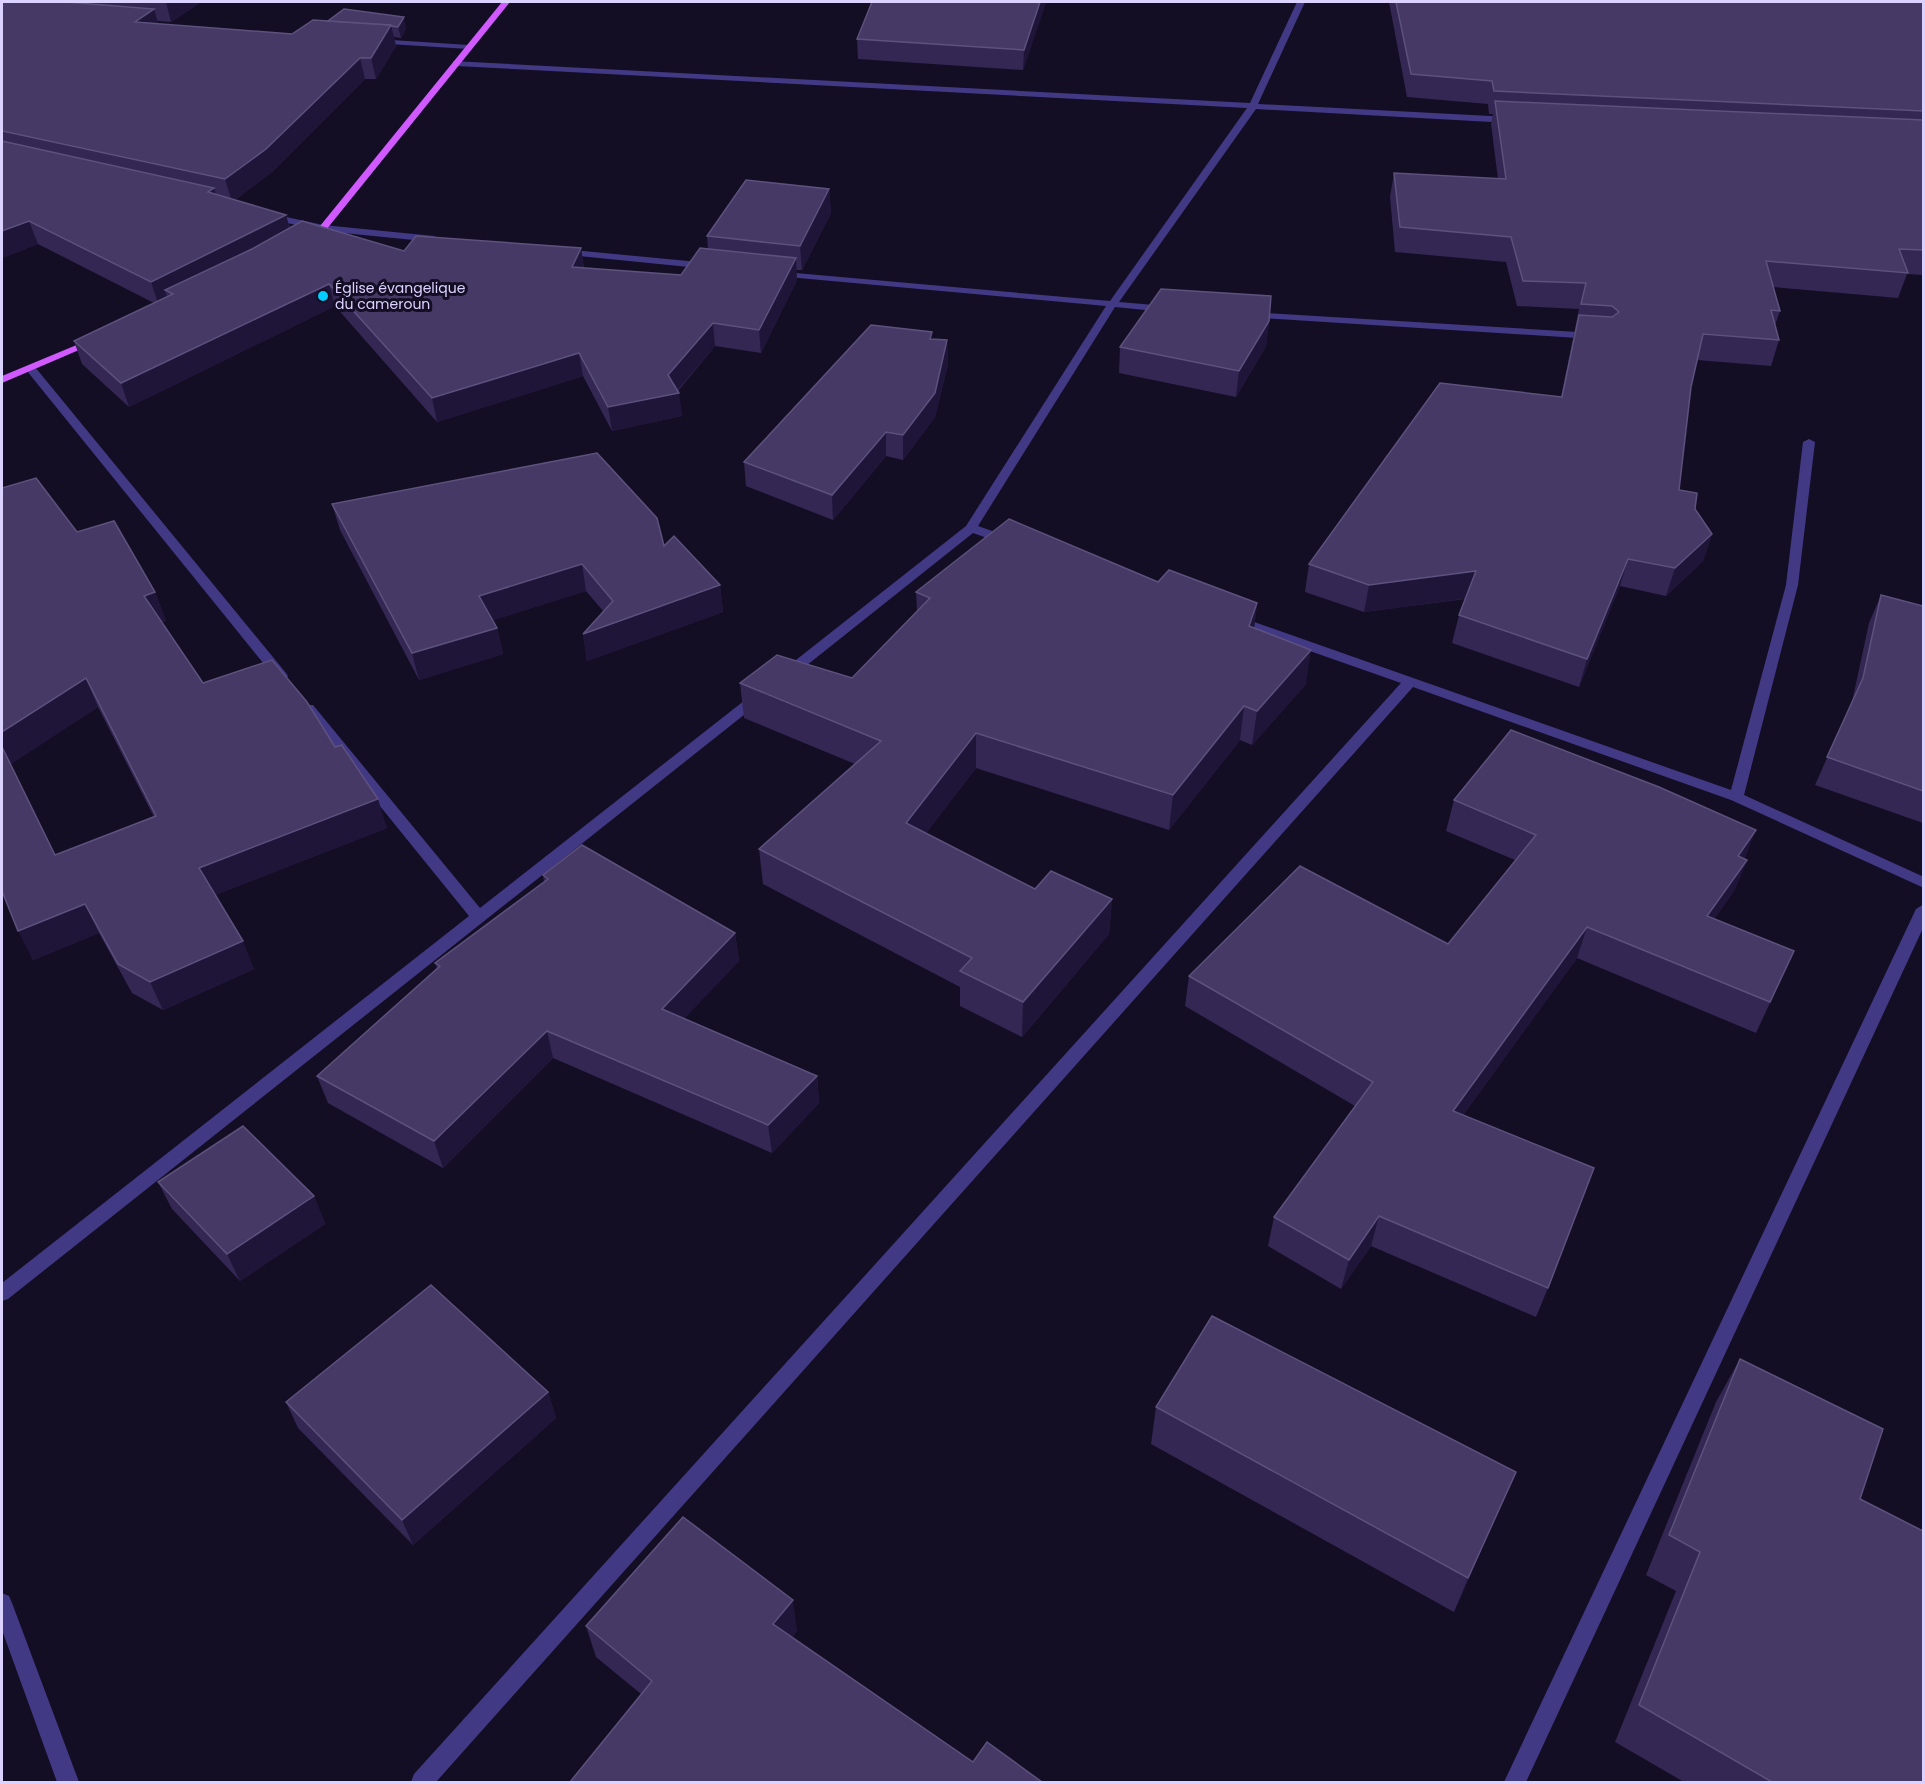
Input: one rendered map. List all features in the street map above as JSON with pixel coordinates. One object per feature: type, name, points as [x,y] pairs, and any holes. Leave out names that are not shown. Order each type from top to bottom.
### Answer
[{"type":"main road","points":[[293,245],[324,228],[506,2]]},
{"type":"main road","points":[[2,380],[107,336]]},
{"type":"street","points":[[2,1293],[971,528],[1111,306],[1252,108],[1301,2]]},
{"type":"street","points":[[363,40],[469,46]]},
{"type":"street","points":[[456,63],[1252,108],[1523,120]]},
{"type":"street","points":[[255,213],[324,228],[443,240]]},
{"type":"street","points":[[550,250],[717,267]]},
{"type":"street","points":[[765,272],[1111,306],[1179,310]]},
{"type":"street","points":[[1237,314],[1605,337]]},
{"type":"street","points":[[31,369],[478,918]]},
{"type":"street","points":[[1736,797],[1792,585],[1809,442]]},
{"type":"street","points":[[971,528],[1017,544]]},
{"type":"street","points":[[1220,614],[1736,797],[1923,883]]},
{"type":"street","points":[[422,1782],[1412,681]]},
{"type":"street","points":[[1515,1782],[1923,909]]},
{"type":"street","points":[[2,1604],[68,1782]]},
{"type":"building","points":[[2,2],[66,2],[154,9],[135,22],[292,34],[313,20],[391,25],[371,58],[360,58],[266,149],[225,179],[2,131]]},
{"type":"building","points":[[872,2],[1040,2],[1024,50],[857,39]]},
{"type":"building","points":[[1396,2],[1923,2],[1923,111],[1494,91],[1492,81],[1411,74]]},
{"type":"building","points":[[344,9],[404,17],[398,27],[328,21]]},
{"type":"building","points":[[1495,101],[1923,120],[1923,250],[1899,249],[1908,273],[1766,261],[1780,311],[1771,310],[1779,340],[1703,334],[1691,387],[1679,490],[1697,493],[1695,509],[1712,534],[1675,568],[1628,559],[1587,659],[1459,615],[1476,571],[1369,585],[1309,564],[1440,383],[1562,397],[1579,315],[1612,317],[1619,312],[1612,306],[1581,304],[1586,283],[1523,281],[1511,237],[1400,227],[1394,173],[1506,179]]},
{"type":"building","points":[[2,141],[214,188],[208,192],[286,215],[151,282],[29,221],[2,231]]},
{"type":"building","points":[[746,180],[829,189],[800,246],[707,236]]},
{"type":"building","points":[[302,221],[404,251],[416,236],[581,248],[572,267],[681,275],[700,248],[796,258],[759,330],[713,323],[668,375],[679,393],[608,407],[579,353],[432,398],[329,284],[121,383],[74,341],[173,294],[165,290],[252,249]]},
{"type":"building","points":[[1161,289],[1271,296],[1269,321],[1239,371],[1120,347]]},
{"type":"building","points":[[871,325],[932,332],[930,339],[947,340],[935,393],[903,435],[886,432],[832,495],[744,462]]},
{"type":"building","points":[[597,453],[657,518],[664,546],[674,536],[720,585],[583,634],[613,601],[582,564],[479,596],[497,628],[412,653],[332,504]]},
{"type":"building","points":[[36,478],[77,532],[114,521],[155,592],[144,596],[203,683],[272,660],[307,702],[335,747],[342,745],[378,799],[199,868],[243,941],[150,982],[118,964],[85,904],[18,931],[2,891],[2,747],[55,855],[156,816],[86,678],[2,732],[2,488]]},
{"type":"building","points":[[1009,519],[1158,582],[1169,570],[1257,603],[1249,626],[1311,650],[1257,711],[1244,706],[1173,795],[976,733],[906,823],[1035,889],[1051,871],[1112,899],[1023,1002],[960,971],[972,958],[759,849],[881,741],[740,683],[777,655],[852,678],[930,598],[916,592]]},
{"type":"building","points":[[1881,595],[1923,606],[1923,791],[1827,757],[1863,678]]},
{"type":"building","points":[[1511,730],[1659,787],[1756,830],[1738,856],[1747,860],[1707,916],[1794,951],[1770,1002],[1587,927],[1453,1111],[1594,1168],[1548,1288],[1379,1216],[1349,1260],[1274,1217],[1373,1082],[1189,976],[1300,866],[1448,944],[1536,835],[1454,800]]},
{"type":"building","points":[[582,845],[735,933],[662,1009],[817,1076],[768,1125],[547,1031],[434,1141],[317,1076],[440,966],[435,963],[548,879],[543,875]]},
{"type":"building","points":[[243,1126],[314,1196],[227,1254],[158,1182]]},
{"type":"building","points":[[431,1285],[548,1392],[402,1520],[286,1402]]},
{"type":"building","points":[[1212,1316],[1516,1472],[1468,1578],[1156,1407]]},
{"type":"building","points":[[1740,1359],[1883,1429],[1860,1499],[1923,1531],[1923,1782],[1772,1782],[1639,1705],[1700,1552],[1669,1535]]},
{"type":"building","points":[[683,1517],[793,1600],[773,1624],[973,1762],[987,1742],[1042,1782],[570,1782],[652,1681],[586,1626]]},
{"type":"place","name":"Église évangelique du cameroun","points":[[323,296]]}]
